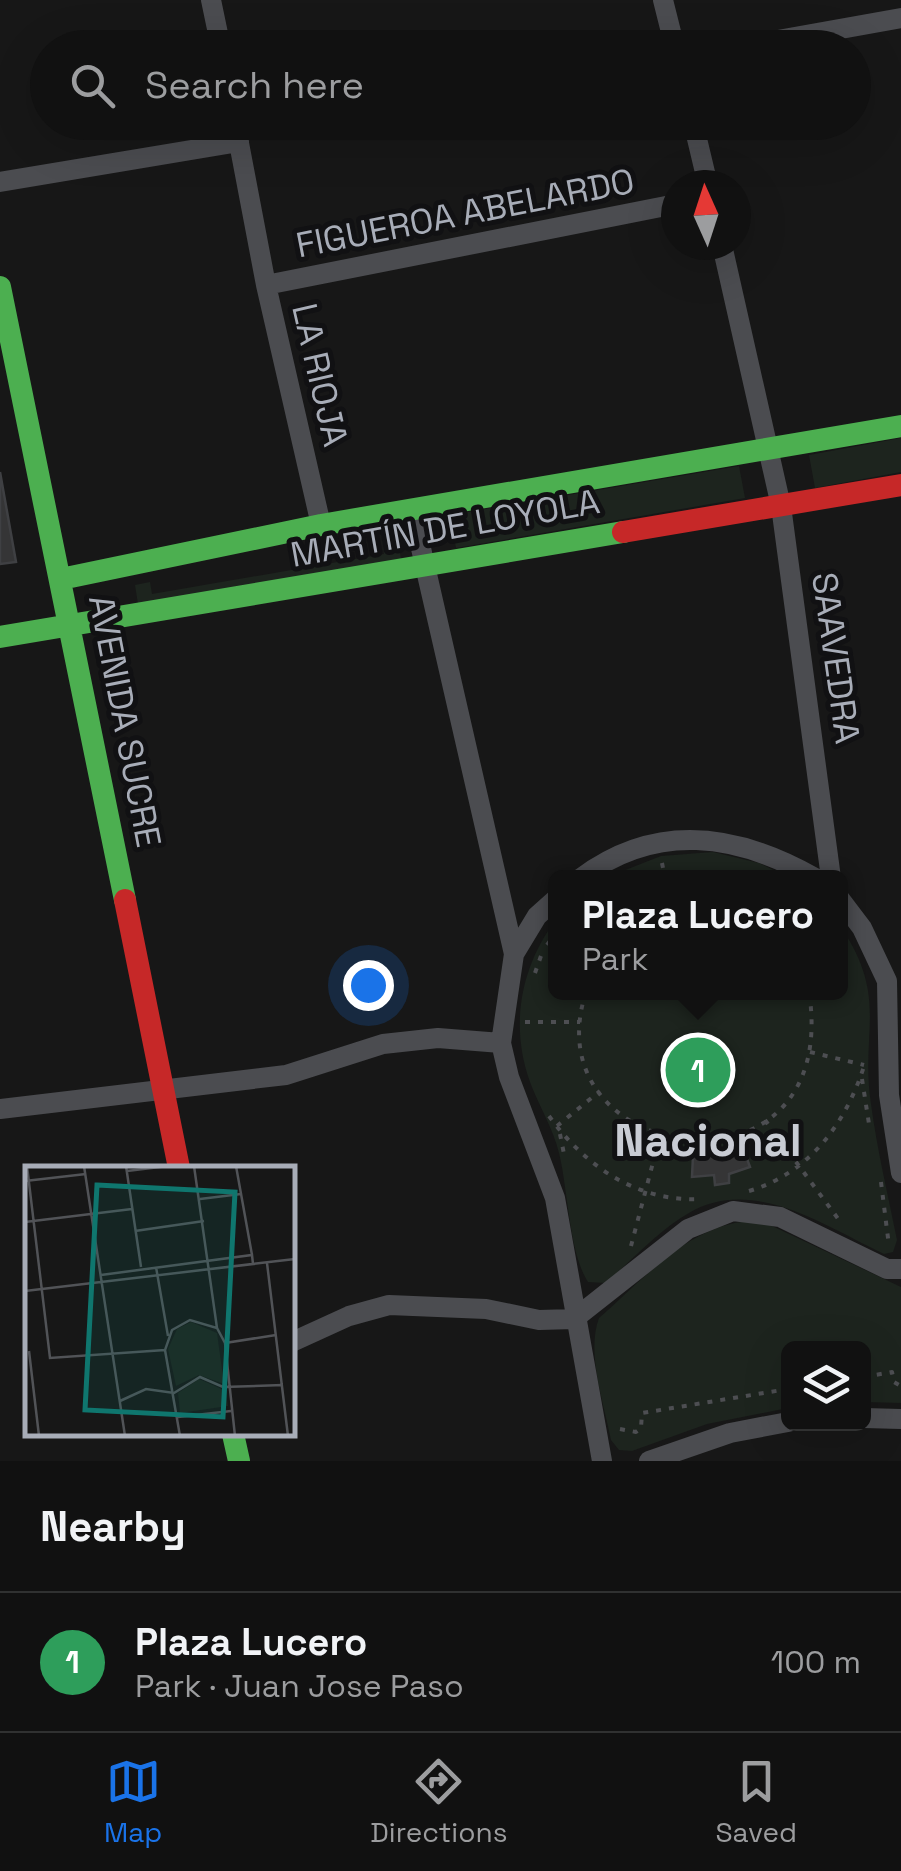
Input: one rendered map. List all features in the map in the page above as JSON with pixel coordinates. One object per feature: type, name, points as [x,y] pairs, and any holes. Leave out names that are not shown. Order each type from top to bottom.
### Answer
[{"type":"street","points":[[211,0],[217,30]]},
{"type":"street","points":[[663,0],[670,30]]},
{"type":"street","points":[[834,30],[901,18]]},
{"type":"street","points":[[0,182],[200,140]]},
{"type":"street","name":"LA RIOJA","points":[[239,140],[266,285],[320,524]]},
{"type":"street","points":[[697,140],[704,170]]},
{"type":"street","name":"FIGUEROA ABELARDO","points":[[266,285],[661,207]]},
{"type":"street","name":"SAAVEDRA","points":[[725,260],[781,506],[830,870]]},
{"type":"street","name":"AVENIDA SUCRE","points":[[0,288],[72,624],[179,1166]]},
{"type":"street","name":"MARTÍN DE LOYOLA","points":[[61,580],[320,524],[901,426]]},
{"type":"street","name":"MARTÍN DE LOYOLA","points":[[0,637],[901,485]]},
{"type":"street","points":[[412,509],[514,954],[501,1043],[509,1077],[555,1198],[602,1461]]},
{"type":"street","points":[[592,870],[606,859],[652,841],[696,840],[742,845],[797,870]]},
{"type":"street","points":[[514,954],[548,907]]},
{"type":"street","points":[[848,910],[894,979],[889,1096],[901,1173]]},
{"type":"street","points":[[0,1109],[286,1075],[383,1044],[438,1038],[501,1043]]},
{"type":"street","points":[[295,1341],[349,1316],[389,1305],[486,1309],[539,1320],[574,1319],[688,1228],[733,1211],[780,1217],[887,1269],[901,1269]]},
{"type":"street","points":[[871,1418],[901,1419]]},
{"type":"street","points":[[649,1461],[730,1433],[781,1423]]},
{"type":"street","points":[[233,1436],[238,1461]]},
{"type":"path","points":[[649,865],[680,859]]},
{"type":"path","points":[[661,861],[664,870]]},
{"type":"path","points":[[530,988],[548,949]]},
{"type":"path","points":[[584,1000],[581,1047],[600,1091],[618,1113],[660,1136],[687,1143],[726,1140],[765,1120],[789,1099],[810,1052],[814,1027],[810,1000]]},
{"type":"path","points":[[526,1038],[527,1005]]},
{"type":"path","points":[[525,1022],[580,1022]]},
{"type":"path","points":[[770,1196],[744,1192],[798,1165],[835,1130],[861,1074],[866,1046]]},
{"type":"path","points":[[810,1052],[864,1065]]},
{"type":"path","points":[[861,1074],[869,1124]]},
{"type":"path","points":[[558,1128],[600,1091]]},
{"type":"path","points":[[542,1102],[558,1128],[595,1166],[645,1191],[707,1198],[692,1205]]},
{"type":"path","points":[[765,1120],[848,1232],[830,1224]]},
{"type":"path","points":[[558,1128],[569,1175]]},
{"type":"path","points":[[640,1246],[628,1256],[660,1136]]},
{"type":"path","points":[[881,1182],[892,1240],[883,1248]]},
{"type":"path","points":[[871,1376],[892,1372],[894,1382],[901,1386]]},
{"type":"path","points":[[616,1422],[623,1432],[636,1432],[642,1428],[642,1413],[781,1390]]},
{"type":"shaded area","points":[[901,438],[901,472],[815,488],[809,455]]},
{"type":"shaded area","points":[[739,466],[745,498],[456,548],[450,515]]},
{"type":"shaded area","points":[[395,523],[401,559],[138,604],[135,585],[150,582],[152,594],[384,554],[380,526]]},
{"type":"shaded area","points":[[713,852],[774,870],[625,870],[661,856]]},
{"type":"shaded area","points":[[548,932],[548,1000],[848,1000],[848,939],[869,995],[871,1104],[897,1240],[893,1252],[884,1254],[789,1209],[738,1200],[713,1203],[689,1213],[606,1283],[588,1282],[573,1238],[559,1153],[530,1082],[521,1040],[526,978]]},
{"type":"shaded area","points":[[750,1221],[770,1225],[901,1287],[901,1403],[871,1402],[871,1341],[781,1341],[781,1409],[707,1424],[632,1451],[619,1450],[611,1440],[598,1378],[594,1347],[599,1318],[668,1256],[707,1232]]},
{"type":"building","points":[[0,472],[16,562],[0,564]]},
{"type":"building","points":[[743,1148],[750,1167],[729,1174],[729,1183],[715,1185],[714,1175],[692,1177],[693,1156]]},
{"type":"traffic: fast","points":[[0,287],[125,900]]},
{"type":"traffic: fast","points":[[61,579],[321,525],[901,426]]},
{"type":"traffic: fast","points":[[0,637],[623,532]]},
{"type":"traffic: fast","points":[[233,1436],[239,1461]]},
{"type":"traffic: jam","points":[[623,532],[901,485]]},
{"type":"traffic: jam","points":[[125,900],[179,1166]]},
{"type":"place","name":"Plaza Lucero","points":[[698,1070]]},
{"type":"district","name":"Nacional","points":[[708,1140]]}]
